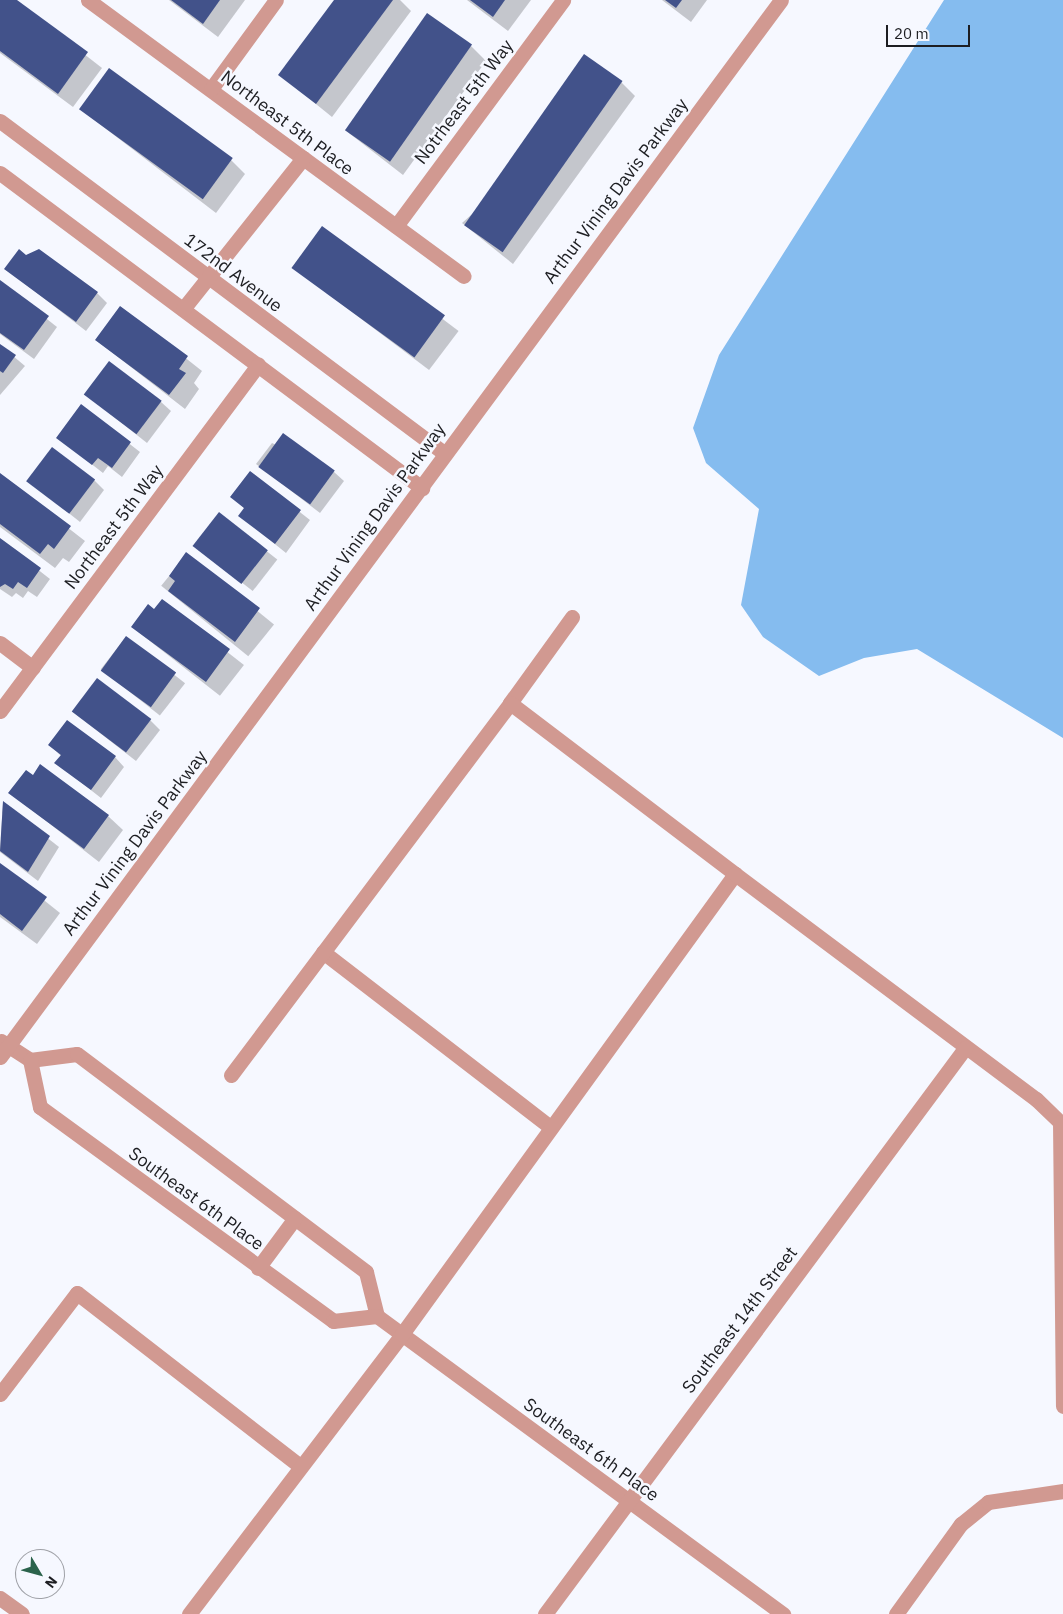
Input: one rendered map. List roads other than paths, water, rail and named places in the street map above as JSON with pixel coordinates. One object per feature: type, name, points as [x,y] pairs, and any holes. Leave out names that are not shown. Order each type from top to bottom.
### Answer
[{"type":"street","name":"Northeast 5th Place","points":[[88,0],[464,276]]},
{"type":"street","points":[[211,89],[276,0]]},
{"type":"street","name":"Notrheast 5th Way","points":[[396,226],[563,0]]},
{"type":"street","name":"Arthur Vining Davis Parkway","points":[[3,1047],[422,488],[444,453],[781,0]]},
{"type":"street","name":"172nd Avenue","points":[[0,122],[444,453]]},
{"type":"street","points":[[183,309],[303,158]]},
{"type":"street","points":[[1,176],[183,309],[422,488]]},
{"type":"street","name":"Northeast 5th Way","points":[[0,712],[258,365]]},
{"type":"street","points":[[232,1074],[510,703],[572,617]]},
{"type":"street","points":[[0,643],[33,668]]},
{"type":"street","points":[[510,703],[1060,1122],[1063,1406]]},
{"type":"street","points":[[189,1614],[299,1464],[402,1334],[735,874]]},
{"type":"street","points":[[323,952],[550,1127]]},
{"type":"street","points":[[3,1047],[30,1060],[77,1054],[366,1272],[378,1316]]},
{"type":"street","name":"Southeast 14th Street","points":[[545,1614],[965,1048]]},
{"type":"street","name":"Southeast 6th Place","points":[[30,1060],[40,1108],[333,1321],[378,1316],[783,1614]]},
{"type":"street","points":[[258,1268],[295,1218]]},
{"type":"street","points":[[0,1394],[77,1293],[299,1464]]},
{"type":"street","points":[[896,1614],[961,1524],[988,1502],[1063,1491]]},
{"type":"street","points":[[0,1598],[22,1614]]},
{"type":"water","points":[[944,0],[1063,0],[1063,738],[917,649],[864,658],[819,676],[763,637],[741,605],[759,509],[706,463],[693,428],[719,355]]}]
